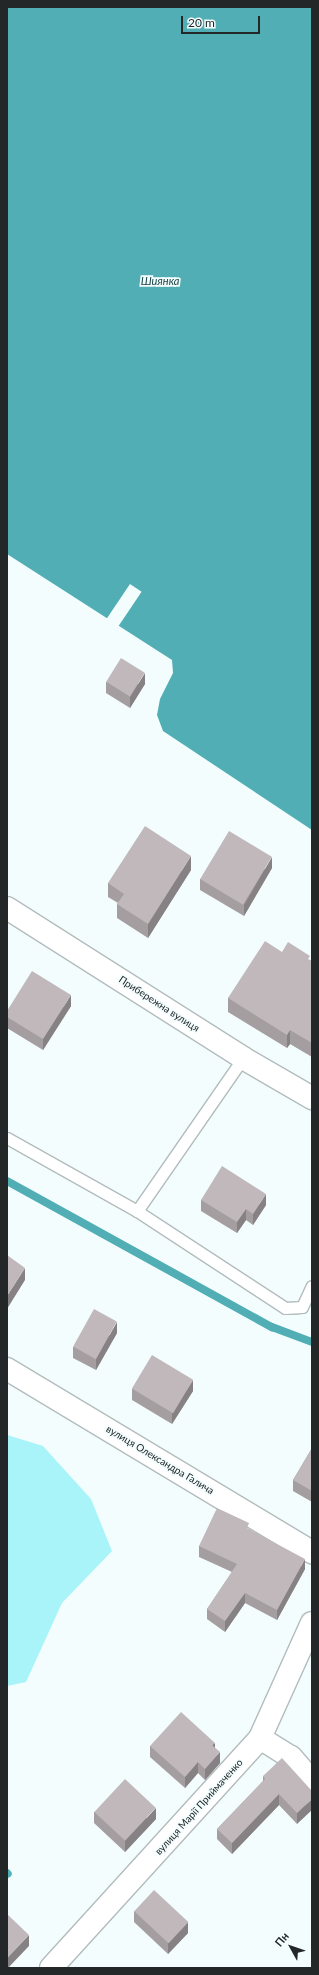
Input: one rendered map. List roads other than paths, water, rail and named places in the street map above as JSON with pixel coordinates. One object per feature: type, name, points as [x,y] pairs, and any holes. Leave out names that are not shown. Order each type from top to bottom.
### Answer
[{"type":"street","name":"Прибережна вулиця","points":[[7,908],[243,1058],[312,1098]]},
{"type":"street","name":"вулиця Олександра Галича","points":[[7,1369],[312,1552]]},
{"type":"street","name":"вулиця Марії Приймаченко","points":[[51,1968],[260,1738],[312,1623]]},
{"type":"street","points":[[260,1738],[291,1756],[312,1781]]},
{"type":"lane","points":[[137,1211],[243,1058]]},
{"type":"lane","points":[[7,1138],[137,1211],[285,1308],[302,1307],[312,1286]]},
{"type":"water","name":"Шиянка","points":[[7,7],[312,7],[312,830],[163,731],[157,715],[160,699],[173,673],[172,660],[7,554]]},
{"type":"waterway","points":[[7,1181],[272,1327],[312,1342]]}]
